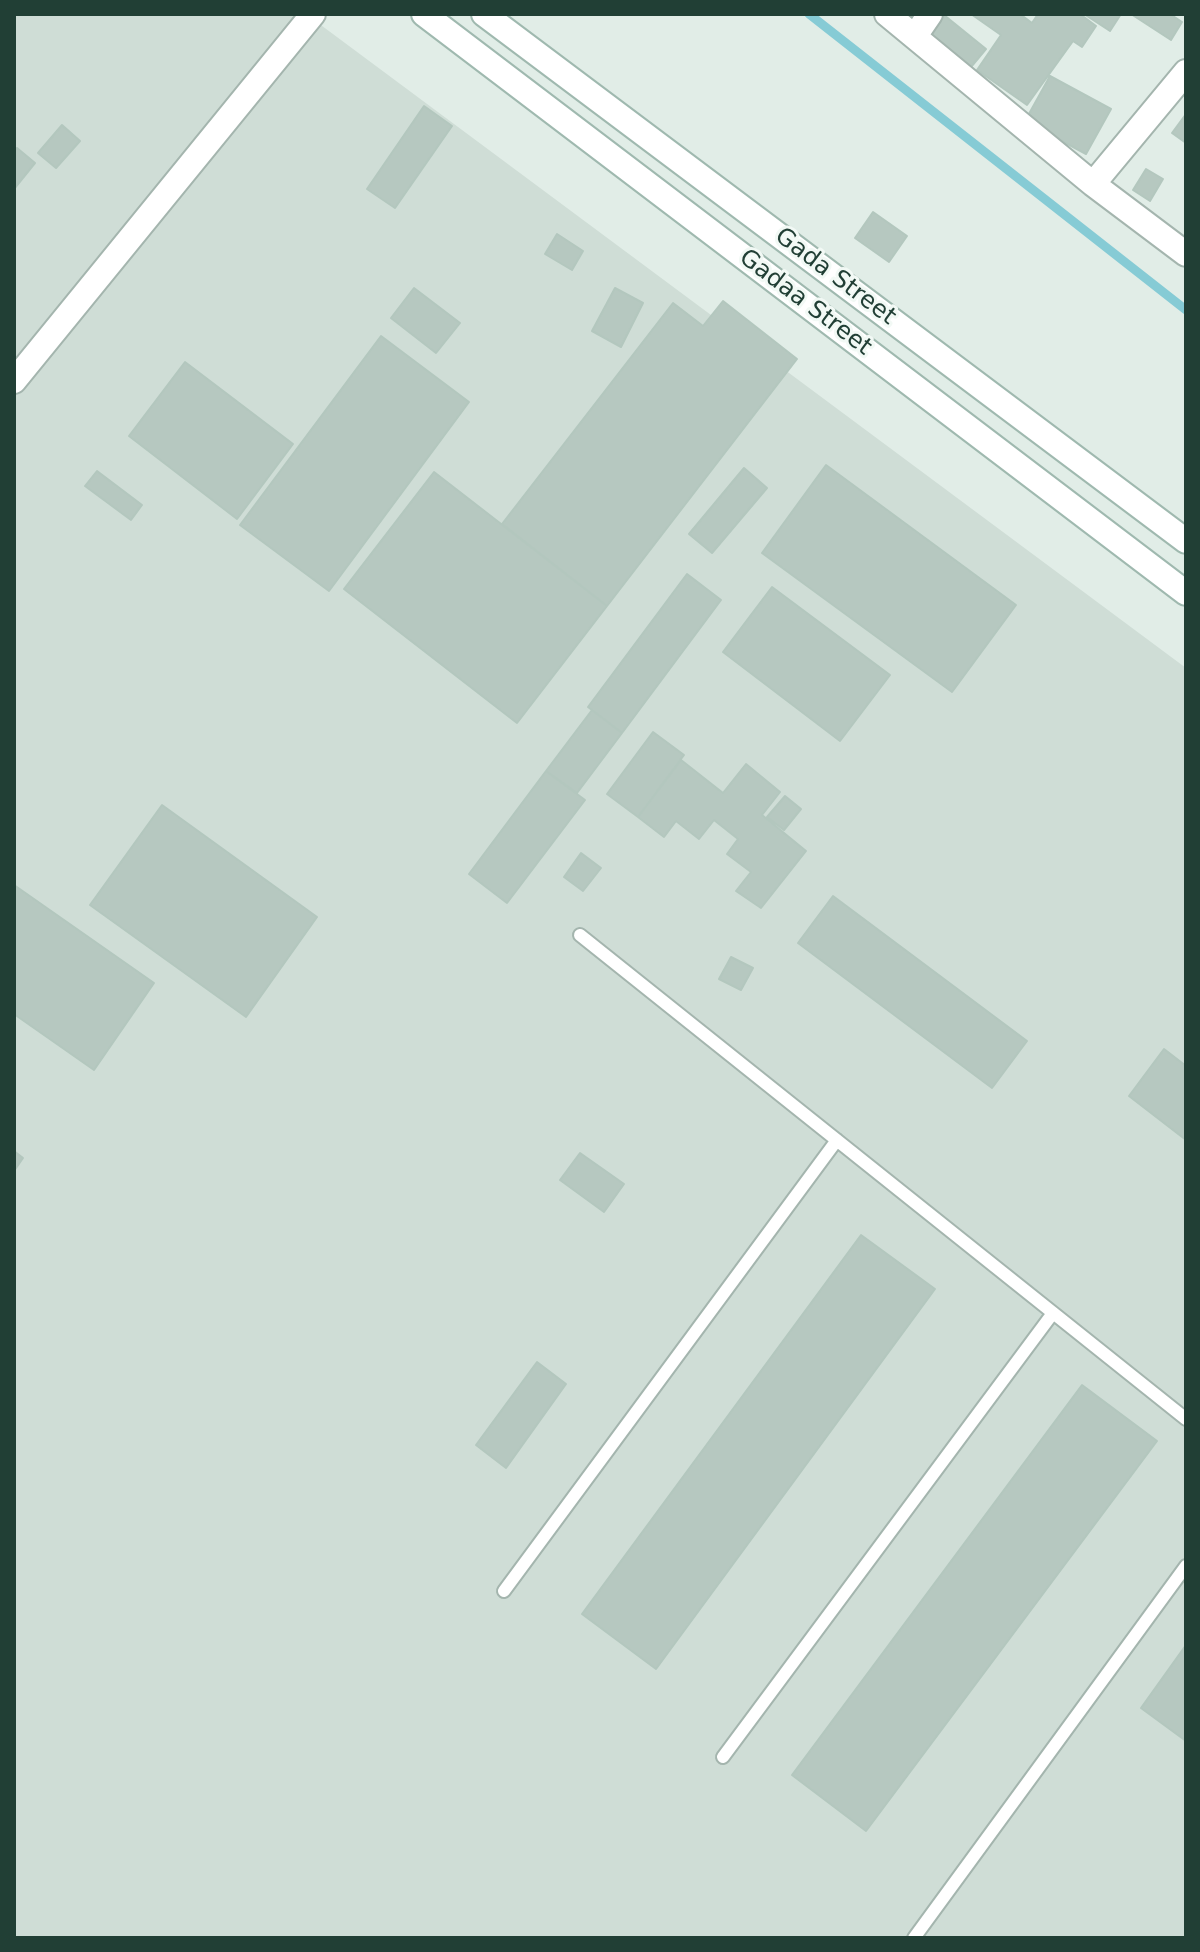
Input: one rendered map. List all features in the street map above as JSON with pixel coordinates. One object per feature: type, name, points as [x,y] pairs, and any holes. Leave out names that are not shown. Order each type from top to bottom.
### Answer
[{"type":"main road","points":[[14,381],[313,14]]},
{"type":"main road","name":"Gadaa Street","points":[[424,14],[1186,593]]},
{"type":"main road","name":"Gada Street","points":[[484,14],[1186,541]]},
{"type":"main road","points":[[887,14],[1093,184],[1186,254]]},
{"type":"main road","points":[[915,36],[930,14]]},
{"type":"main road","points":[[1093,184],[1186,72]]},
{"type":"lane","points":[[580,935],[1186,1419]]},
{"type":"lane","points":[[504,1591],[837,1140]]},
{"type":"lane","points":[[723,1757],[1053,1313]]},
{"type":"lane","points":[[914,1938],[1186,1566]]},
{"type":"shaded area","points":[[14,14],[306,14],[1186,668],[1186,1938],[14,1938]]},
{"type":"building","points":[[971,14],[1020,14],[1032,23],[1038,14],[1080,14],[1096,26],[1082,47],[1073,41],[1027,105],[977,70],[1001,35]]},
{"type":"building","points":[[1084,14],[1121,14],[1110,31]]},
{"type":"building","points":[[1131,14],[1170,14],[1182,22],[1171,40]]},
{"type":"building","points":[[944,15],[986,49],[971,67],[929,34]]},
{"type":"building","points":[[1050,76],[1111,109],[1086,154],[1025,121]]},
{"type":"building","points":[[424,106],[452,126],[395,208],[367,189]]},
{"type":"building","points":[[1186,114],[1186,143],[1172,133]]},
{"type":"building","points":[[62,125],[80,141],[56,168],[38,153]]},
{"type":"building","points":[[17,148],[35,163],[14,189],[14,151]]},
{"type":"building","points":[[1146,169],[1163,179],[1150,201],[1133,190]]},
{"type":"building","points":[[873,212],[907,236],[889,262],[855,238]]},
{"type":"building","points":[[557,234],[583,251],[572,270],[545,254]]},
{"type":"building","points":[[414,288],[460,323],[436,353],[391,318]]},
{"type":"building","points":[[615,288],[643,303],[621,347],[592,331]]},
{"type":"building","points":[[723,301],[797,359],[607,606],[502,524],[673,303],[703,326]]},
{"type":"building","points":[[381,336],[469,402],[329,591],[240,525]]},
{"type":"building","points":[[185,362],[293,444],[237,519],[129,436]]},
{"type":"building","points":[[826,465],[1016,605],[952,692],[762,553]]},
{"type":"building","points":[[744,468],[767,488],[712,553],[689,534]]},
{"type":"building","points":[[97,471],[142,505],[131,520],[85,486]]},
{"type":"building","points":[[434,472],[607,606],[517,723],[344,589]]},
{"type":"building","points":[[687,574],[721,600],[622,733],[588,707]]},
{"type":"building","points":[[772,587],[890,675],[840,741],[723,652]]},
{"type":"building","points":[[592,710],[622,733],[577,793],[546,771]]},
{"type":"building","points":[[653,732],[684,755],[638,817],[607,794]]},
{"type":"building","points":[[681,760],[723,793],[746,764],[780,792],[762,815],[806,851],[761,908],[736,891],[751,872],[727,854],[738,839],[714,820],[699,839],[676,821],[664,837],[638,817]]},
{"type":"building","points":[[546,771],[585,800],[507,903],[469,874]]},
{"type":"building","points":[[785,796],[801,809],[784,830],[767,817]]},
{"type":"building","points":[[162,805],[317,917],[246,1017],[90,905]]},
{"type":"building","points":[[581,853],[601,868],[583,891],[564,877]]},
{"type":"building","points":[[14,885],[154,983],[94,1070],[14,1014]]},
{"type":"building","points":[[833,896],[1027,1041],[992,1088],[798,943]]},
{"type":"building","points":[[731,957],[753,968],[741,990],[719,979]]},
{"type":"building","points":[[1164,1049],[1186,1066],[1186,1140],[1129,1096]]},
{"type":"building","points":[[14,1151],[23,1158],[14,1171]]},
{"type":"building","points":[[580,1153],[624,1184],[604,1212],[560,1180]]},
{"type":"building","points":[[861,1235],[935,1289],[656,1669],[582,1614]]},
{"type":"building","points":[[537,1362],[566,1384],[506,1468],[476,1445]]},
{"type":"building","points":[[1082,1385],[1157,1441],[866,1831],[792,1775]]},
{"type":"building","points":[[1186,1645],[1186,1741],[1141,1708]]},
{"type":"waterway","points":[[809,14],[1186,310]]}]
